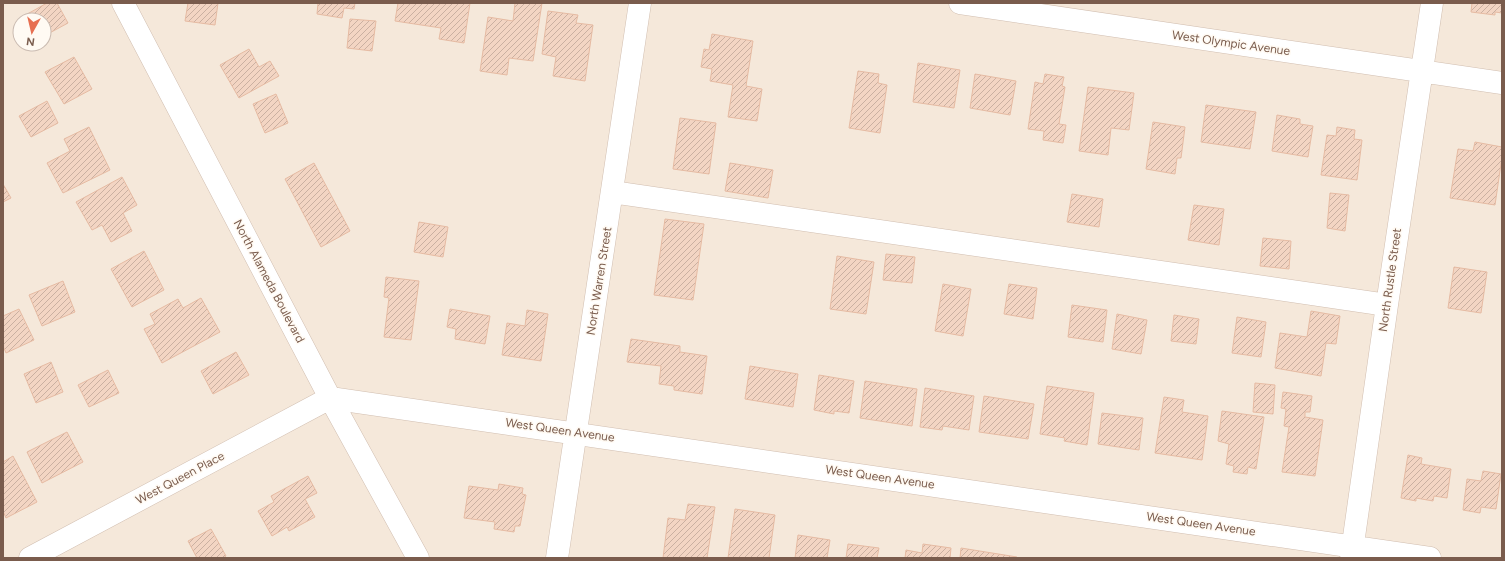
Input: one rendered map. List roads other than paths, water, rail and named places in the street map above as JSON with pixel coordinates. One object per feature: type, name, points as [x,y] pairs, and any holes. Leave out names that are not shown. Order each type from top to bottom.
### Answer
[{"type":"street","name":"North Alameda Boulevard","points":[[123,3],[330,398],[418,558]]},
{"type":"street","name":"North Warren Street","points":[[558,558],[640,3]]},
{"type":"street","name":"West Olympic Avenue","points":[[960,3],[1502,82]]},
{"type":"street","name":"North Rustle Street","points":[[1352,552],[1386,305],[1432,3]]},
{"type":"street","points":[[612,192],[1386,305]]},
{"type":"street","name":"West Queen Avenue","points":[[330,398],[576,433],[1352,552],[1430,558]]},
{"type":"street","name":"West Queen Place","points":[[30,558],[330,398]]}]
